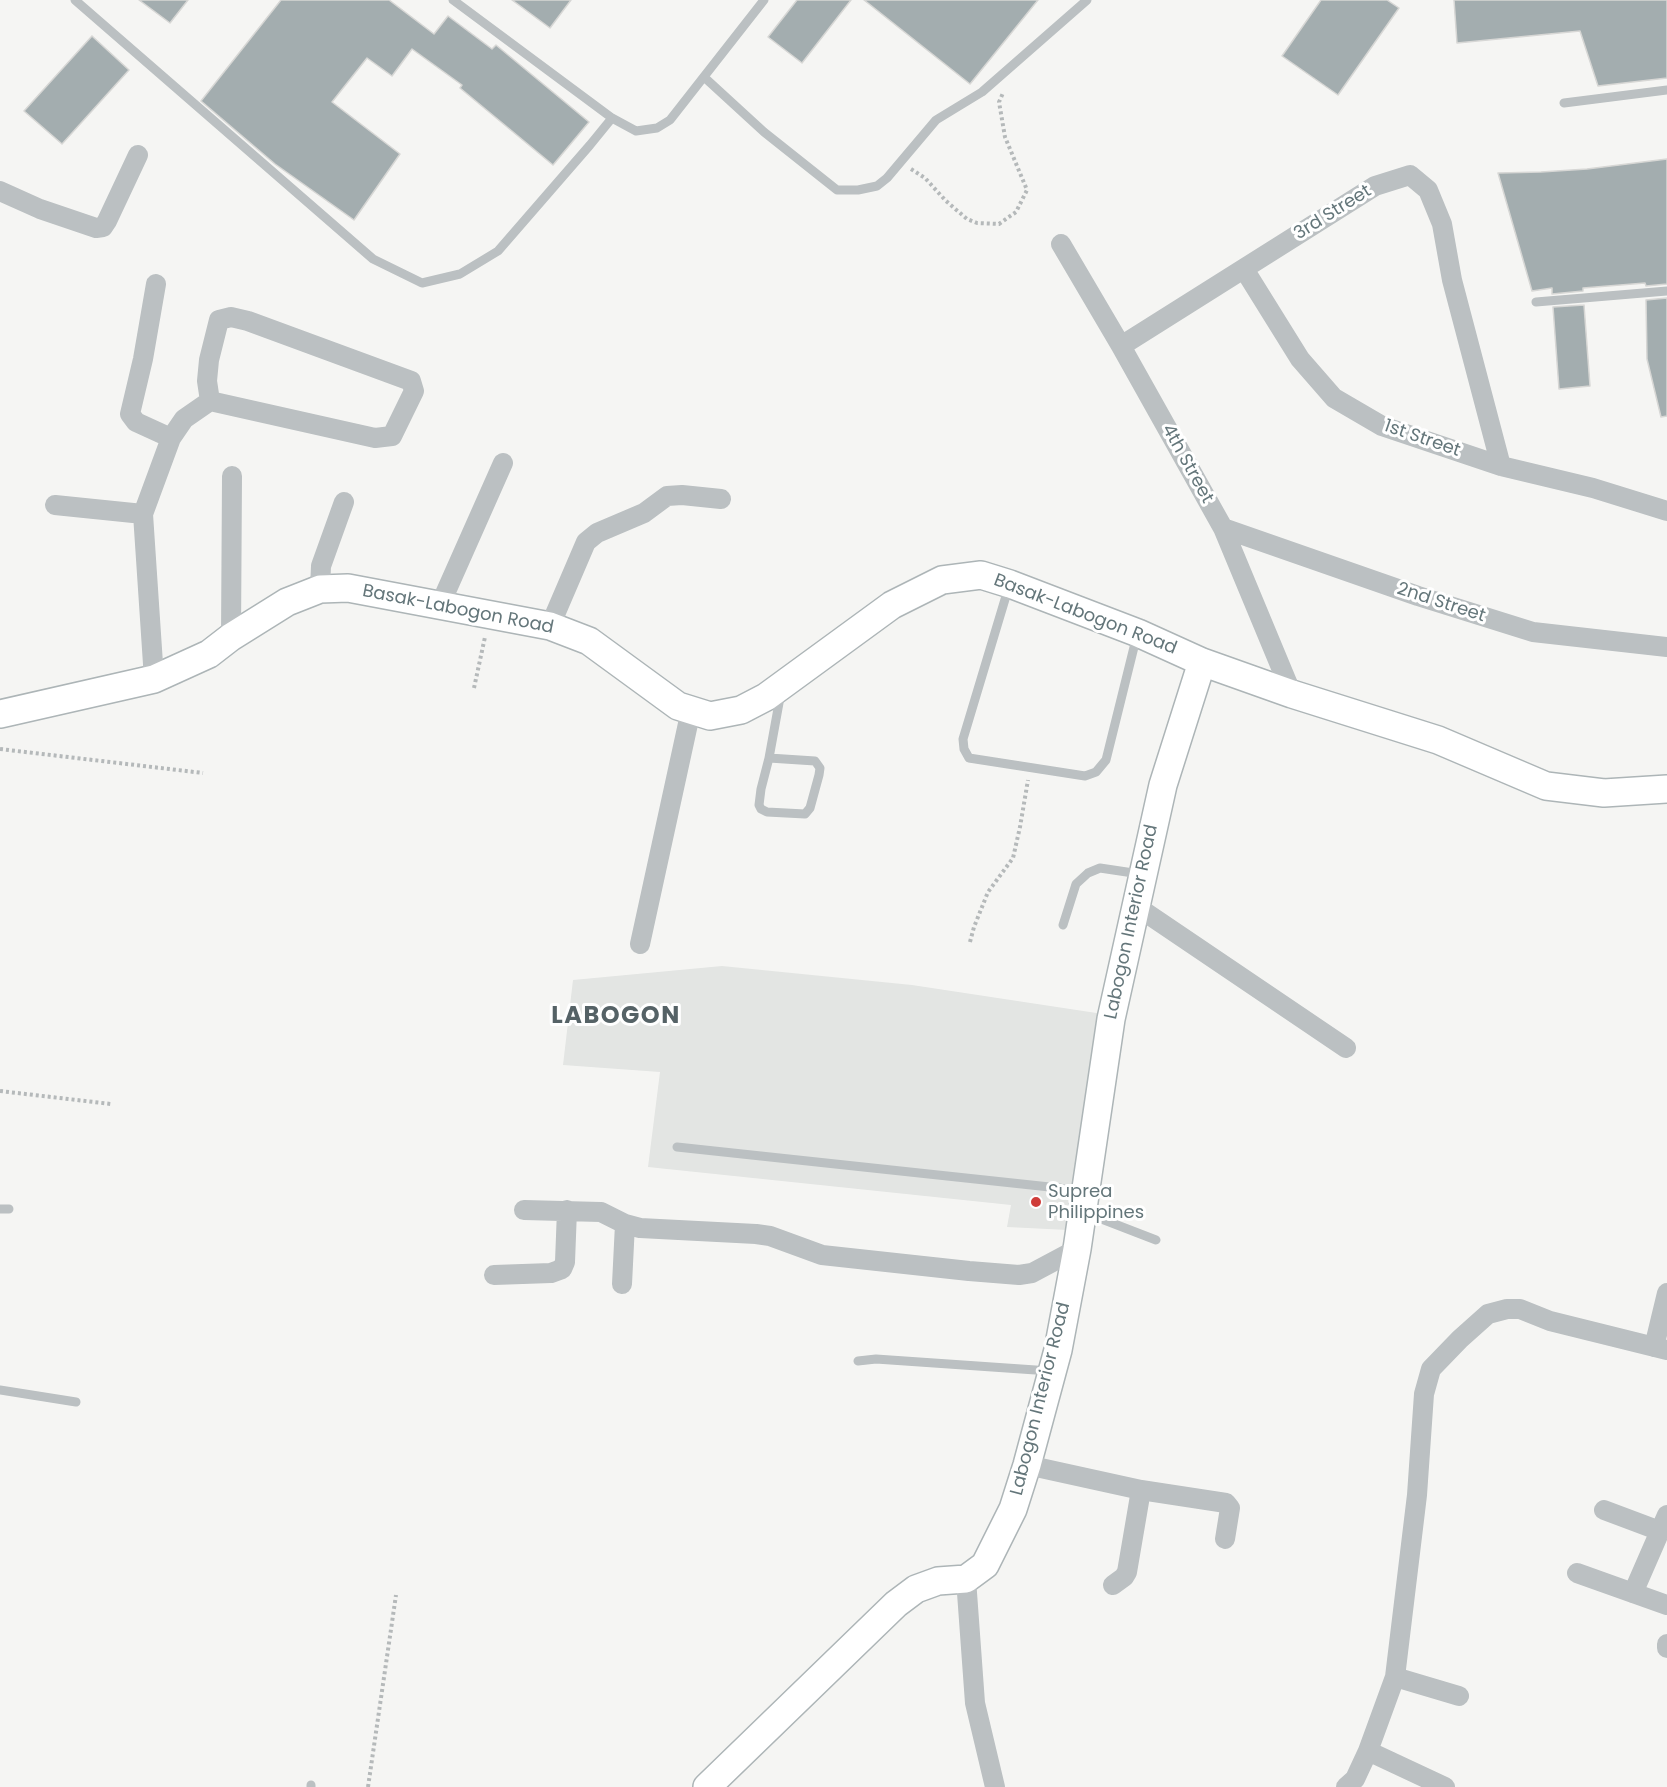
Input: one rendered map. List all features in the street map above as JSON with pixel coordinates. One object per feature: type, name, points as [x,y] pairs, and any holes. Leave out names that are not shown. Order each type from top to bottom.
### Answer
[{"type":"street","points":[[0,191],[96,228],[108,221],[138,155]]},
{"type":"street","name":"3rd Street","points":[[1121,346],[1376,186],[1410,175],[1428,190],[1442,224],[1452,280],[1501,466]]},
{"type":"street","name":"4th Street","points":[[1061,243],[1222,528],[1292,694]]},
{"type":"street","name":"1st Street","points":[[1244,269],[1300,359],[1334,398],[1382,426],[1501,466],[1593,488],[1667,511]]},
{"type":"street","points":[[156,284],[144,359],[130,414],[136,422],[171,438]]},
{"type":"street","points":[[154,679],[143,514],[171,438],[184,419],[210,401],[375,438],[392,436],[414,391],[411,381],[248,321],[231,317],[219,320],[209,360],[207,381],[210,401]]},
{"type":"street","points":[[440,605],[503,463]]},
{"type":"street","points":[[231,637],[232,476]]},
{"type":"street","points":[[550,626],[586,542],[597,532],[644,513],[667,496],[682,495],[721,499]]},
{"type":"street","points":[[320,589],[321,566],[344,502]]},
{"type":"street","points":[[56,505],[143,514]]},
{"type":"street","name":"2nd Street","points":[[1222,528],[1418,596],[1533,632],[1667,647]]},
{"type":"street","name":"Basak-Labogon Road","points":[[0,714],[154,679],[209,654],[231,637],[287,602],[320,589],[348,588],[550,626],[589,641],[678,706],[710,716],[741,710],[766,697],[892,605],[942,580],[981,574],[1138,633],[1202,662],[1292,694],[1438,740],[1546,786],[1604,793],[1667,789]]},
{"type":"street","name":"Labogon Interior Road","points":[[966,1579],[985,1565],[1013,1509],[1052,1371],[1077,1248],[1111,1019],[1163,785],[1202,662]]},
{"type":"street","points":[[640,944],[691,710]]},
{"type":"street","points":[[1136,906],[1346,1048]]},
{"type":"street","points":[[524,1210],[601,1212],[625,1224],[640,1228],[756,1234],[770,1236],[822,1255],[1019,1275],[1032,1273],[1077,1248]]},
{"type":"street","points":[[494,1275],[551,1273],[562,1269],[567,1210]]},
{"type":"street","points":[[622,1284],[625,1224]]},
{"type":"street","points":[[1346,1787],[1355,1779],[1368,1751],[1395,1677],[1417,1495],[1424,1395],[1431,1369],[1488,1314],[1507,1309],[1520,1309],[1550,1322],[1660,1349],[1667,1293]]},
{"type":"street","points":[[1027,1465],[1141,1490],[1226,1503],[1230,1508],[1226,1539]]},
{"type":"street","points":[[1113,1585],[1127,1572],[1141,1490]]},
{"type":"street","points":[[1604,1510],[1665,1522],[1633,1593]]},
{"type":"street","points":[[1577,1573],[1667,1605]]},
{"type":"street","points":[[707,1787],[896,1604],[916,1589],[938,1581],[966,1579],[975,1703],[995,1787]]},
{"type":"street","points":[[1395,1677],[1458,1696]]},
{"type":"street","points":[[1368,1751],[1445,1787]]},
{"type":"lane","points":[[453,0],[612,118],[636,130],[657,128],[670,120],[764,0]]},
{"type":"lane","points":[[704,77],[765,132],[837,190],[858,190],[877,186],[936,120],[982,92],[1087,0]]},
{"type":"lane","points":[[82,2],[372,259],[422,283],[460,274],[498,251],[612,118]]},
{"type":"lane","points":[[1564,103],[1667,90]]},
{"type":"lane","points":[[1536,302],[1667,291]]},
{"type":"lane","points":[[1010,584],[963,739],[964,749],[969,758],[1085,776],[1096,772],[1106,760],[1138,633]]},
{"type":"lane","points":[[769,758],[815,761],[819,768],[819,775],[810,808],[805,814],[767,812],[761,809],[759,801],[782,686]]},
{"type":"lane","points":[[1064,925],[1076,884],[1088,873],[1100,867],[1143,875]]},
{"type":"lane","points":[[677,1147],[1059,1188],[1083,1202],[1095,1215],[1107,1222],[1156,1240]]},
{"type":"lane","points":[[858,1361],[876,1359],[1052,1371]]},
{"type":"lane","points":[[0,1390],[76,1402]]},
{"type":"path","points":[[896,167],[913,169],[967,219],[977,223],[999,224],[1016,212],[1027,190],[1005,137],[1000,113],[999,102],[1004,88],[1003,74]]},
{"type":"path","points":[[474,688],[489,615]]},
{"type":"path","points":[[0,749],[202,773]]},
{"type":"path","points":[[969,942],[988,892],[1012,858],[1030,768]]},
{"type":"path","points":[[0,1091],[111,1104]]},
{"type":"path","points":[[368,1787],[396,1595]]},
{"type":"shaded area","points":[[722,966],[912,985],[1103,1014],[1068,1230],[1007,1227],[1011,1205],[648,1167],[660,1072],[563,1065],[573,980]]},
{"type":"building","points":[[139,0],[188,0],[170,23]]},
{"type":"building","points":[[281,0],[389,0],[434,34],[448,16],[492,49],[496,45],[589,122],[553,165],[460,88],[462,85],[412,49],[392,76],[367,58],[332,102],[400,154],[354,220],[275,164],[201,101]]},
{"type":"building","points":[[512,0],[571,0],[550,28]]},
{"type":"building","points":[[797,0],[851,0],[802,63],[768,37]]},
{"type":"building","points":[[864,0],[1038,0],[970,84]]},
{"type":"building","points":[[1321,0],[1387,0],[1399,8],[1338,95],[1282,56]]},
{"type":"building","points":[[1454,0],[1667,0],[1667,78],[1598,86],[1580,31],[1457,43]]},
{"type":"building","points":[[92,36],[129,70],[62,144],[24,111]]},
{"type":"building","points":[[1667,159],[1667,284],[1646,286],[1645,283],[1583,288],[1583,291],[1552,294],[1552,288],[1532,291],[1498,173],[1587,169]]},
{"type":"building","points":[[1667,298],[1667,416],[1661,417],[1647,359],[1646,300]]},
{"type":"building","points":[[1584,305],[1590,386],[1559,389],[1553,307]]},
{"type":"place","name":"Suprea Philippines","points":[[1036,1202]]},
{"type":"district","name":"LABOGON","points":[[616,1017]]}]
